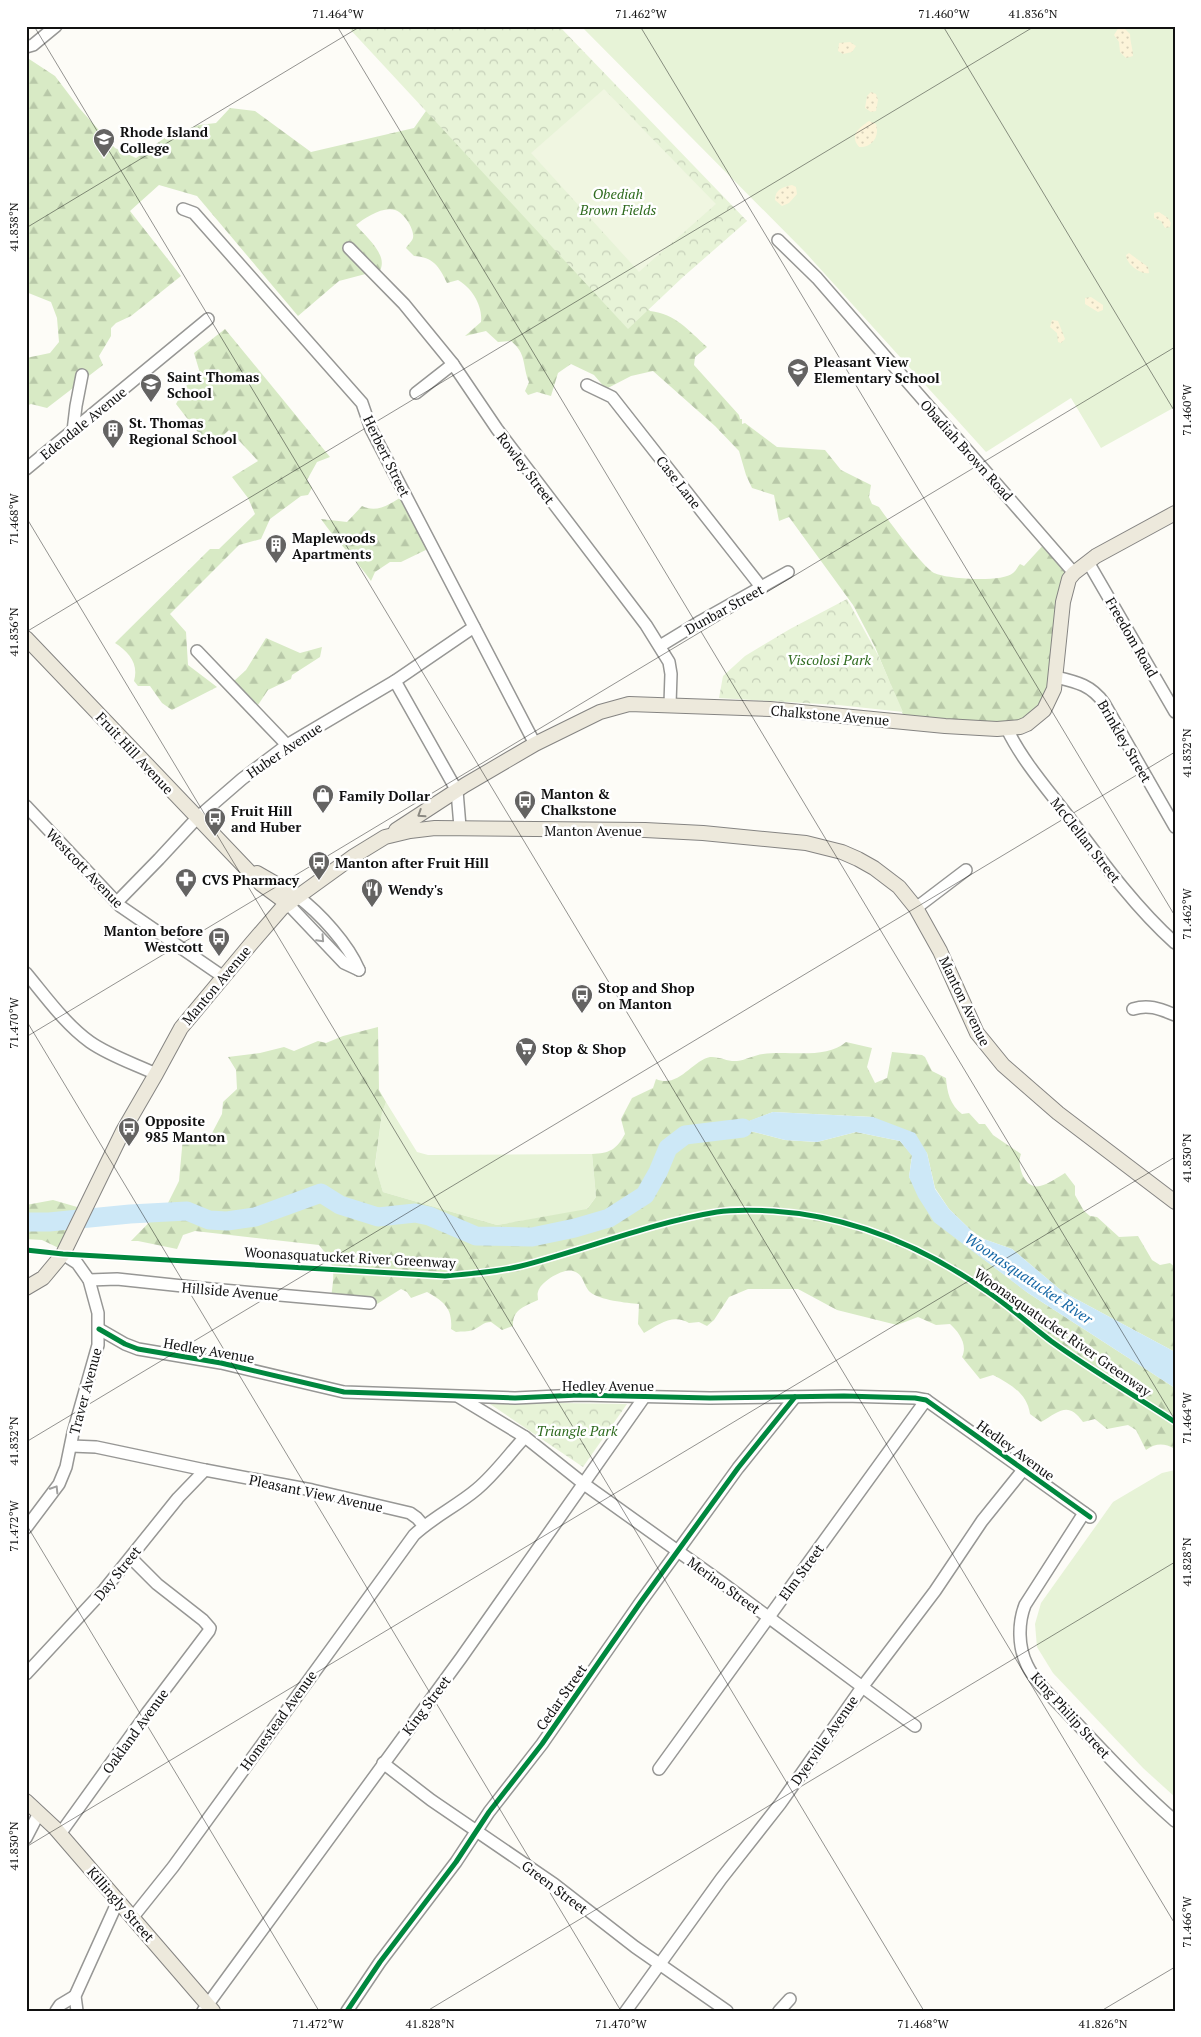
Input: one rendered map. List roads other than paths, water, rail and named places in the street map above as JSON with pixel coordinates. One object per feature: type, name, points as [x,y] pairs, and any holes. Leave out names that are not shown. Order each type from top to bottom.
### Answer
[{"type":"main road","points":[[1074,572],[1088,562],[1174,515]]},
{"type":"main road","name":"Chalkstone Avenue","points":[[385,837],[535,744],[600,712],[617,706],[641,703],[770,709],[945,726],[1007,729],[1027,724],[1044,710],[1050,700],[1056,677],[1063,602],[1069,579],[1074,572]]},
{"type":"main road","name":"Fruit Hill Avenue","points":[[26,638],[196,818],[245,867],[269,879],[292,900]]},
{"type":"main road","name":"Manton Avenue","points":[[26,1288],[43,1278],[65,1249],[123,1132],[181,1028],[222,976],[292,900],[354,856],[385,837],[428,828],[662,831],[806,843],[842,852],[874,868],[899,887],[916,908],[940,951],[978,1033],[1002,1065],[1058,1113],[1175,1202]]},
{"type":"main road","name":"Killingly Street","points":[[26,1801],[60,1834],[133,1917],[208,2009]]},
{"type":"street","points":[[26,47],[33,45],[56,26]]},
{"type":"street","name":"Herbert Street","points":[[183,208],[194,213],[362,403],[371,429],[535,744]]},
{"type":"street","name":"Obadiah Brown Road","points":[[778,240],[817,278],[1074,572]]},
{"type":"street","name":"Rowley Street","points":[[349,248],[404,304],[453,364],[496,429],[660,646],[669,662],[671,674],[670,704]]},
{"type":"street","name":"Edendale Avenue","points":[[26,469],[208,319]]},
{"type":"street","points":[[416,393],[453,364]]},
{"type":"street","points":[[73,431],[82,375]]},
{"type":"street","name":"Case Lane","points":[[588,385],[612,397],[762,588]]},
{"type":"street","name":"Freedom Road","points":[[1088,562],[1175,712]]},
{"type":"street","name":"Dunbar Street","points":[[660,646],[788,572]]},
{"type":"street","name":"Huber Avenue","points":[[117,902],[196,818],[242,778],[287,745],[395,681],[474,626]]},
{"type":"street","points":[[197,651],[287,745]]},
{"type":"street","name":"Brinkley Street","points":[[1056,677],[1081,682],[1096,692],[1175,827]]},
{"type":"street","points":[[395,681],[457,792],[460,827]]},
{"type":"street","name":"McClellan Street","points":[[1007,729],[1012,740],[1039,778],[1108,870],[1140,908],[1175,943]]},
{"type":"street","name":"Westcott Avenue","points":[[26,806],[117,902],[149,927],[222,976]]},
{"type":"street","points":[[916,908],[966,870]]},
{"type":"street","points":[[292,900],[310,906],[352,954],[359,970],[344,963],[292,900]]},
{"type":"street","points":[[26,973],[71,1025],[86,1039],[99,1048],[156,1074]]},
{"type":"street","points":[[26,992],[35,984]]},
{"type":"street","points":[[1133,1009],[1143,1006],[1157,1008],[1175,1016]]},
{"type":"street","name":"Traver Avenue","points":[[26,1528],[58,1484],[66,1467],[98,1345],[98,1313],[89,1280],[65,1249]]},
{"type":"street","name":"Hillside Avenue","points":[[89,1280],[117,1279],[370,1303]]},
{"type":"street","name":"Hedley Avenue","points":[[99,1328],[125,1344],[138,1349],[221,1363],[344,1392],[515,1398],[645,1396],[710,1398],[893,1397],[926,1400],[1087,1515]]},
{"type":"street","name":"Merino Street","points":[[457,1396],[525,1437],[584,1484],[721,1582],[915,1726]]},
{"type":"street","name":"King Street","points":[[208,2009],[383,1763],[461,1658],[645,1396]]},
{"type":"street","name":"Cedar Street","points":[[347,2011],[380,1962],[542,1744],[640,1603],[738,1468],[795,1397]]},
{"type":"street","name":"Elm Street","points":[[659,1768],[926,1400]]},
{"type":"street","points":[[424,1526],[477,1489],[494,1473],[525,1437]]},
{"type":"street","name":"Pleasant View Avenue","points":[[71,1446],[96,1447],[312,1490],[410,1513],[424,1526]]},
{"type":"street","name":"Day Street","points":[[26,1674],[104,1590],[178,1498],[205,1470]]},
{"type":"street","name":"Dyerville Avenue","points":[[626,2011],[659,1964],[780,1804],[863,1686],[935,1591],[982,1521],[1022,1470]]},
{"type":"street","name":"King Philip Street","points":[[1087,1515],[1024,1605],[1020,1637],[1024,1660],[1040,1683],[1112,1761],[1175,1821]]},
{"type":"street","name":"Homestead Avenue","points":[[133,1917],[196,1835],[414,1535],[424,1526]]},
{"type":"street","name":"Oakland Avenue","points":[[60,1834],[210,1628],[203,1620],[156,1584],[130,1558]]},
{"type":"street","name":"Green Street","points":[[383,1763],[431,1800],[554,1884],[659,1964],[727,2011]]},
{"type":"street","points":[[26,1838],[39,1813]]},
{"type":"street","points":[[77,2011],[75,1996],[118,1901]]},
{"type":"street","points":[[56,2011],[60,2005],[75,1996]]},
{"type":"street","points":[[779,2011],[790,1998]]},
{"type":"water","points":[[773,1112],[873,1117],[915,1133],[927,1153],[935,1189],[949,1209],[978,1237],[1012,1249],[1063,1292],[1175,1352],[1175,1388],[1028,1293],[934,1222],[918,1197],[909,1177],[912,1156],[900,1141],[856,1132],[817,1142],[785,1140],[750,1131],[719,1132]]},
{"type":"waterway","name":"Woonasquatucket River","points":[[26,1222],[49,1222],[130,1214],[187,1211],[209,1220],[227,1221],[255,1217],[321,1193],[340,1205],[378,1217],[415,1213],[429,1216],[476,1236],[532,1237],[575,1228],[609,1218],[645,1195],[658,1172],[668,1148],[685,1135],[743,1128]]},
{"type":"place","name":"Rhode Island College","points":[[104,158]]},
{"type":"place","name":"Pleasant View Elementary School","points":[[798,388]]},
{"type":"place","name":"Saint Thomas School","points":[[151,403]]},
{"type":"place","name":"St. Thomas Regional School","points":[[113,449]]},
{"type":"place","name":"Maplewoods Apartments","points":[[276,564]]},
{"type":"place","name":"Family Dollar","points":[[323,814]]},
{"type":"place","name":"Manton & Chalkstone","points":[[525,820]]},
{"type":"place","name":"Fruit Hill and Huber","points":[[215,837]]},
{"type":"place","name":"Manton after Fruit Hill","points":[[319,881]]},
{"type":"place","name":"CVS Pharmacy","points":[[186,898]]},
{"type":"place","name":"Wendy's","points":[[372,908]]},
{"type":"place","name":"Manton before Westcott","points":[[219,957]]},
{"type":"place","name":"Stop and Shop on Manton","points":[[582,1014]]},
{"type":"place","name":"Stop & Shop","points":[[526,1067]]},
{"type":"place","name":"Opposite 985 Manton","points":[[129,1147]]},
{"type":"park label","name":"Obediah Brown Fields","points":[[618,202]]},
{"type":"park label","name":"Viscolosi Park","points":[[829,659]]},
{"type":"park label","name":"Triangle Park","points":[[577,1430]]}]
